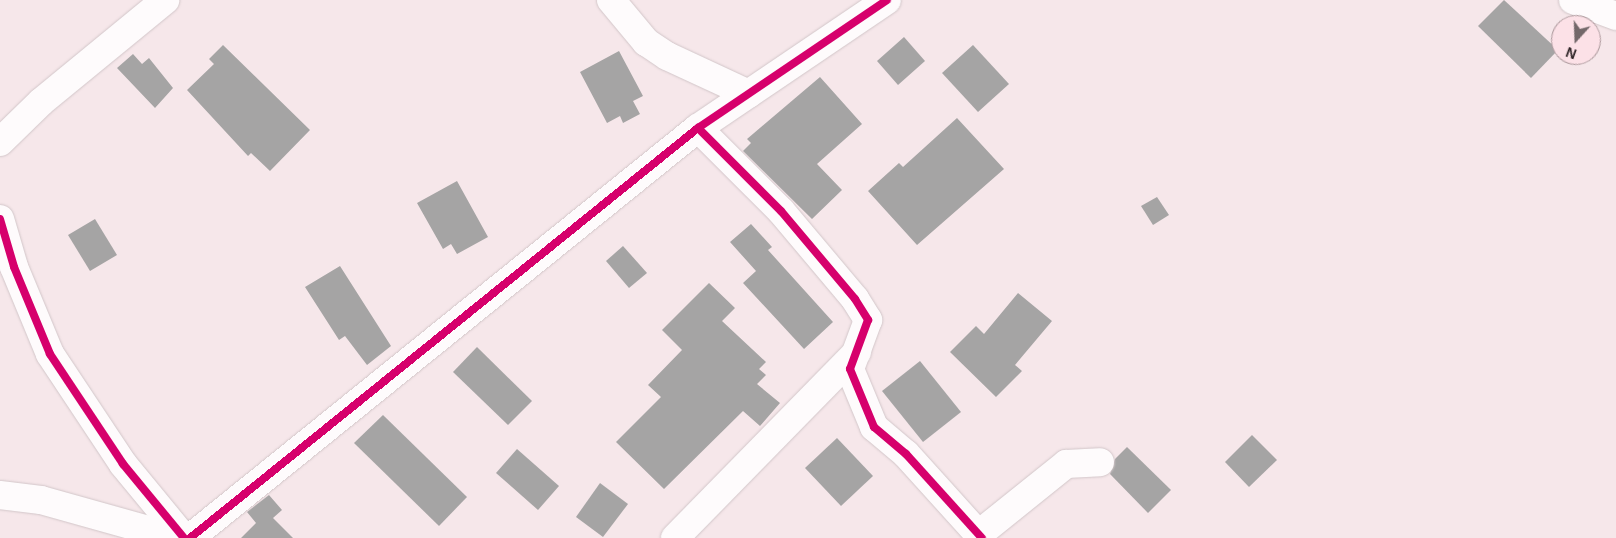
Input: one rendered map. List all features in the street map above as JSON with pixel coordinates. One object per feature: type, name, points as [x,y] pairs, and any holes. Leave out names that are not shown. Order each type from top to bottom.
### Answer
[{"type":"street","points":[[0,142],[165,0]]},
{"type":"street","points":[[611,0],[646,42],[666,56],[749,94]]},
{"type":"street","points":[[190,538],[698,128],[887,0]]},
{"type":"street","points":[[1573,0],[1616,16]]},
{"type":"street","points":[[698,128],[781,211],[855,299],[868,320],[850,369],[874,426],[906,454],[981,536],[1066,464],[1100,462]]},
{"type":"street","points":[[0,219],[14,268],[50,354],[123,464],[184,538]]},
{"type":"street","points":[[675,538],[857,352]]},
{"type":"street","points":[[0,495],[41,500],[177,538]]},
{"type":"building","points":[[1504,0],[1551,44],[1551,57],[1531,78],[1478,26]]},
{"type":"building","points":[[904,37],[925,61],[898,85],[877,61]]},
{"type":"building","points":[[223,45],[310,130],[270,171],[251,153],[248,156],[187,90],[214,64],[209,59]]},
{"type":"building","points":[[973,45],[1009,84],[978,112],[942,73]]},
{"type":"building","points":[[619,51],[643,96],[633,101],[640,114],[623,123],[620,116],[607,123],[580,72]]},
{"type":"building","points":[[133,54],[142,64],[149,58],[173,88],[155,108],[117,68]]},
{"type":"building","points":[[820,77],[862,124],[817,164],[842,190],[812,219],[743,151],[751,143],[747,139]]},
{"type":"building","points":[[957,118],[1004,169],[917,245],[868,191],[899,163],[903,167]]},
{"type":"building","points":[[457,181],[488,237],[457,254],[451,244],[443,249],[417,203]]},
{"type":"building","points":[[1157,197],[1169,215],[1153,225],[1141,206]]},
{"type":"building","points":[[95,219],[117,255],[90,271],[68,235]]},
{"type":"building","points":[[751,224],[772,247],[768,250],[833,322],[804,349],[743,283],[756,271],[730,242]]},
{"type":"building","points":[[623,246],[647,273],[629,288],[606,261]]},
{"type":"building","points":[[340,266],[391,346],[367,365],[345,336],[339,340],[305,287]]},
{"type":"building","points":[[709,283],[735,308],[722,321],[766,362],[759,369],[766,375],[757,384],[780,403],[760,426],[743,411],[664,489],[616,442],[661,397],[648,385],[682,350],[662,330]]},
{"type":"building","points":[[1018,293],[1052,321],[1015,365],[1022,371],[996,397],[950,352],[976,326],[984,334]]},
{"type":"building","points":[[477,347],[532,401],[508,425],[453,372]]},
{"type":"building","points":[[920,361],[961,412],[923,442],[882,391]]},
{"type":"building","points":[[383,415],[467,497],[439,526],[354,443]]},
{"type":"building","points":[[1252,435],[1277,460],[1249,487],[1225,462]]},
{"type":"building","points":[[837,438],[873,476],[841,506],[805,468]]},
{"type":"building","points":[[1127,447],[1171,490],[1148,513],[1110,474],[1115,459]]},
{"type":"building","points":[[517,449],[559,486],[538,510],[496,473]]},
{"type":"building","points":[[600,483],[628,504],[603,537],[576,517]]},
{"type":"building","points":[[269,495],[282,510],[273,518],[293,538],[241,538],[256,523],[247,512]]},
{"type":"cycle path","points":[[190,538],[698,128],[887,0]]},
{"type":"cycle path","points":[[698,128],[781,211],[855,299],[868,320],[850,369],[874,427],[906,454],[982,538]]},
{"type":"cycle path","points":[[0,219],[14,267],[50,354],[123,464],[184,538]]}]
